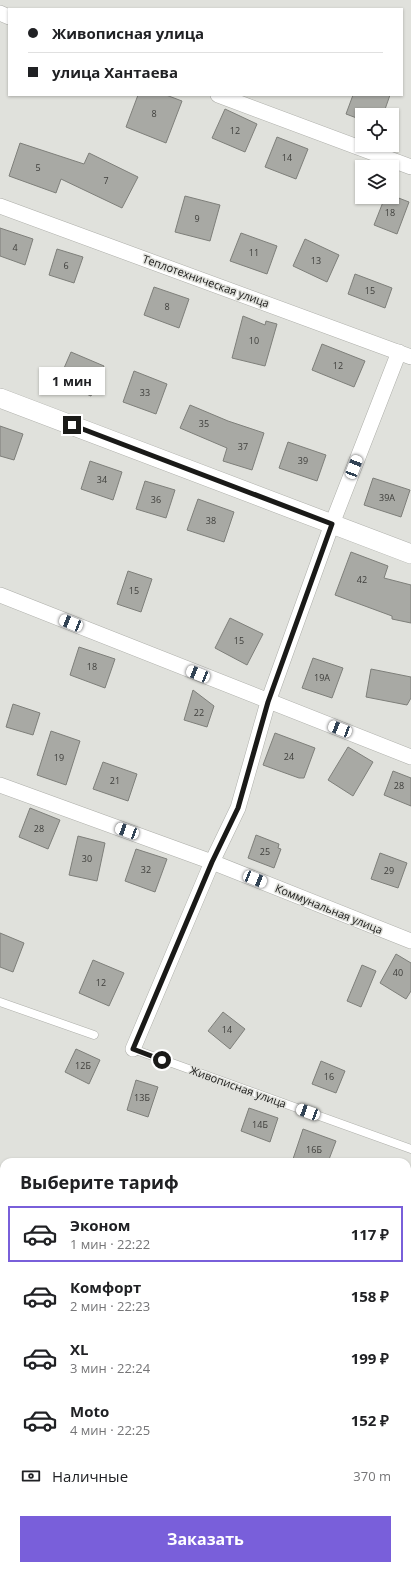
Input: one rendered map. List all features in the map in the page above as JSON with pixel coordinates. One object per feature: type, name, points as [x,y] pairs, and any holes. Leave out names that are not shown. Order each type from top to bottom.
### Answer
[{"type":"street","points":[[221,96],[411,167]]},
{"type":"street","name":"Теплотехническая улица","points":[[0,206],[405,354]]},
{"type":"street","points":[[133,1049],[212,862],[238,808],[268,702],[332,524],[405,354]]},
{"type":"street","points":[[0,398],[411,554]]},
{"type":"street","points":[[0,595],[268,702],[411,757]]},
{"type":"street","name":"Коммунальная улица","points":[[0,785],[212,862],[411,941]]},
{"type":"lane","points":[[0,1002],[94,1035]]},
{"type":"lane","name":"Живописная улица","points":[[133,1049],[411,1149]]},
{"type":"building","points":[[138,96],[169,96],[182,101],[166,143],[126,127]]},
{"type":"building","points":[[353,96],[390,96],[385,108],[355,108],[355,117],[346,114]]},
{"type":"building","points":[[225,109],[257,124],[245,152],[212,138]]},
{"type":"building","points":[[277,137],[308,149],[296,179],[265,167]]},
{"type":"building","points":[[20,143],[84,164],[89,153],[138,177],[122,208],[61,179],[56,193],[9,176]]},
{"type":"building","points":[[185,196],[220,205],[210,241],[175,232]]},
{"type":"building","points":[[399,198],[409,202],[397,234],[374,225],[382,204],[399,204]]},
{"type":"building","points":[[0,228],[33,239],[25,265],[0,256]]},
{"type":"building","points":[[241,233],[277,246],[267,274],[230,261]]},
{"type":"building","points":[[305,239],[339,255],[327,282],[293,266]]},
{"type":"building","points":[[57,249],[83,257],[74,283],[49,275]]},
{"type":"building","points":[[355,274],[392,288],[385,308],[348,294]]},
{"type":"building","points":[[154,287],[189,299],[179,328],[144,315]]},
{"type":"building","points":[[243,316],[265,325],[266,321],[277,324],[265,366],[232,358]]},
{"type":"building","points":[[322,344],[365,361],[354,387],[312,370]]},
{"type":"building","points":[[71,352],[104,366],[91,396],[58,382]]},
{"type":"building","points":[[134,371],[167,384],[156,414],[123,402]]},
{"type":"building","points":[[190,405],[228,421],[264,433],[252,470],[223,461],[227,448],[180,428]]},
{"type":"building","points":[[0,426],[23,434],[14,460],[0,456]]},
{"type":"building","points":[[288,442],[326,455],[317,481],[279,468]]},
{"type":"building","points":[[90,461],[122,472],[113,500],[81,489]]},
{"type":"building","points":[[373,478],[410,490],[401,517],[364,505]]},
{"type":"building","points":[[145,481],[175,490],[166,518],[136,509]]},
{"type":"building","points":[[198,499],[234,512],[224,542],[187,530]]},
{"type":"building","points":[[351,552],[388,566],[384,578],[411,585],[411,623],[392,619],[392,616],[335,595]]},
{"type":"building","points":[[128,571],[152,579],[141,612],[117,604]]},
{"type":"building","points":[[230,618],[263,634],[247,665],[215,648]]},
{"type":"building","points":[[79,647],[115,659],[105,688],[70,675]]},
{"type":"building","points":[[313,658],[343,668],[332,698],[302,688]]},
{"type":"building","points":[[371,669],[411,677],[411,698],[407,705],[366,697]]},
{"type":"building","points":[[193,690],[214,706],[207,727],[184,720]]},
{"type":"building","points":[[13,704],[40,713],[33,735],[6,727]]},
{"type":"building","points":[[51,731],[80,741],[66,785],[37,775]]},
{"type":"building","points":[[275,733],[315,748],[304,778],[299,778],[263,765]]},
{"type":"building","points":[[348,747],[373,762],[353,796],[328,780]]},
{"type":"building","points":[[103,762],[137,774],[128,801],[93,789]]},
{"type":"building","points":[[393,771],[411,778],[411,806],[384,795]]},
{"type":"building","points":[[30,808],[60,820],[48,849],[19,837]]},
{"type":"building","points":[[256,835],[279,844],[278,848],[281,849],[274,868],[248,858]]},
{"type":"building","points":[[78,836],[105,843],[97,881],[69,875]]},
{"type":"building","points":[[136,849],[167,859],[155,892],[125,881]]},
{"type":"building","points":[[380,853],[407,863],[398,888],[371,879]]},
{"type":"building","points":[[0,933],[24,943],[13,972],[0,967]]},
{"type":"building","points":[[396,954],[411,963],[411,991],[406,999],[380,983]]},
{"type":"building","points":[[93,960],[124,973],[109,1006],[79,993]]},
{"type":"building","points":[[362,965],[376,971],[361,1007],[347,1001]]},
{"type":"building","points":[[223,1012],[245,1029],[230,1049],[208,1031]]},
{"type":"building","points":[[76,1049],[100,1060],[89,1084],[65,1072]]},
{"type":"building","points":[[321,1061],[345,1071],[336,1093],[312,1084]]},
{"type":"building","points":[[136,1080],[158,1087],[148,1117],[127,1110]]},
{"type":"building","points":[[249,1108],[278,1118],[270,1142],[241,1131]]},
{"type":"building","points":[[303,1129],[336,1141],[330,1158],[293,1158]]},
{"type":"route","points":[[72,425],[332,524],[268,702],[238,808],[212,862],[133,1049],[162,1060]]}]
